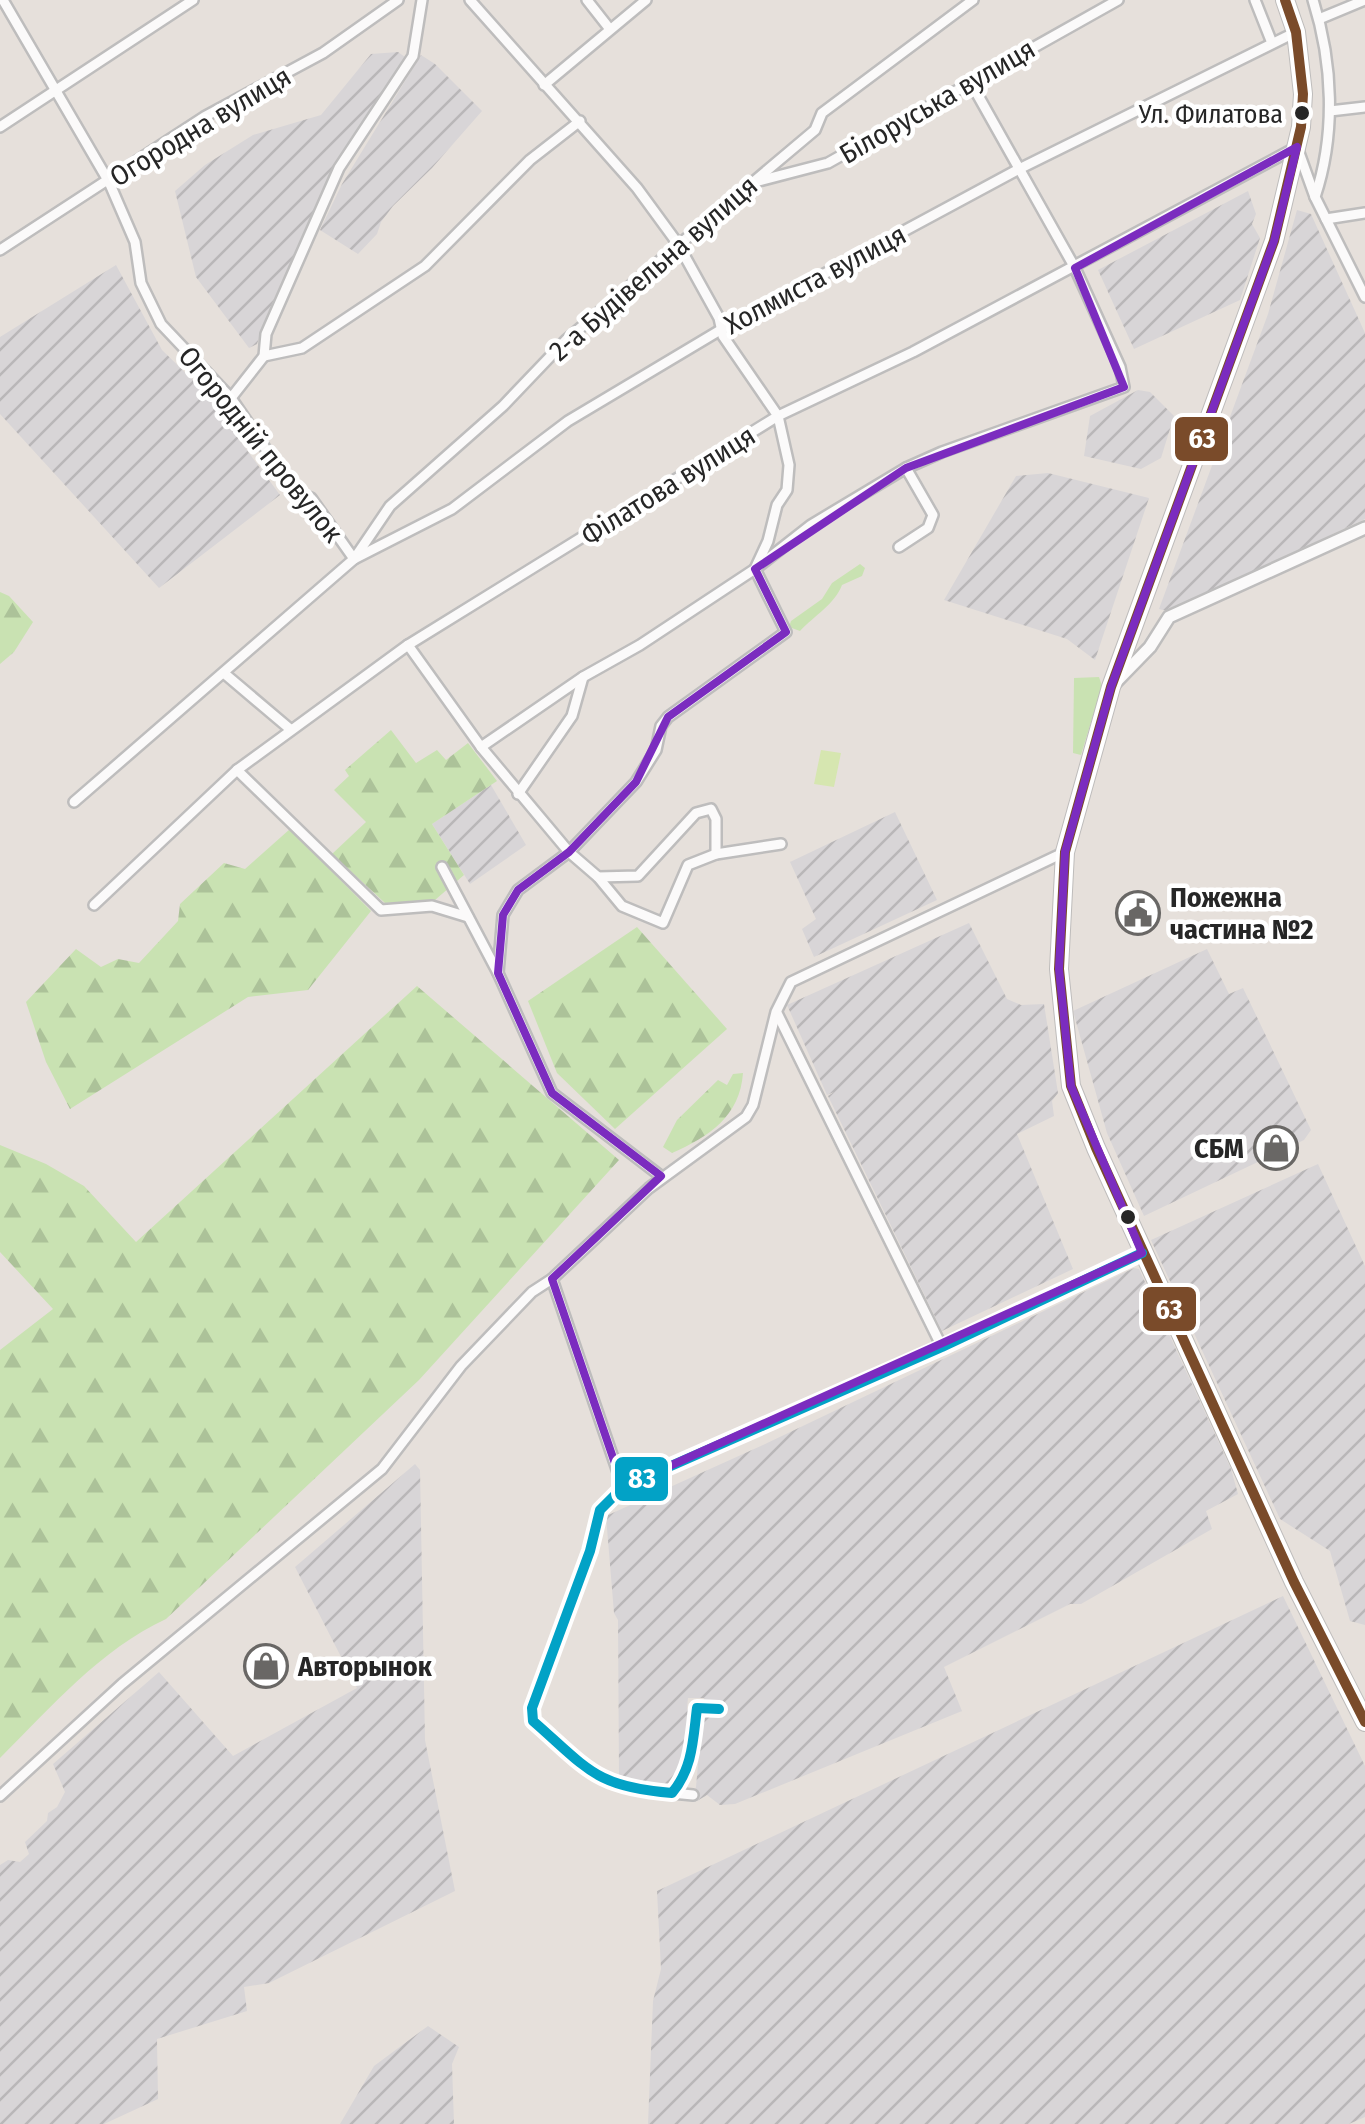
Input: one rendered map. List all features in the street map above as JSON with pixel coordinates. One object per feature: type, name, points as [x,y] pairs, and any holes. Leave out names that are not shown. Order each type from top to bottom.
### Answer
[{"type":"main road","points":[[1285,0],[1296,32],[1304,94],[1297,146],[1274,241],[1111,687],[1065,852],[1059,969],[1071,1086],[1142,1253],[1294,1582],[1365,1722]]},
{"type":"street","points":[[0,127],[193,0]]},
{"type":"street","name":"Огородна вулиця","points":[[0,250],[204,117],[323,53],[398,0]]},
{"type":"street","points":[[231,398],[264,356],[266,334],[339,168],[412,56],[422,0]]},
{"type":"street","points":[[470,0],[637,188],[678,244],[719,318],[723,336],[778,416],[788,465],[787,490],[777,504],[768,541],[755,568]]},
{"type":"street","points":[[587,0],[609,28]]},
{"type":"street","points":[[544,85],[646,0]]},
{"type":"street","name":"2-а Будівельна вулиця","points":[[354,559],[390,506],[503,406],[566,340],[815,130],[822,114],[973,0]]},
{"type":"street","name":"Білоруська вулиця","points":[[748,183],[828,163],[1118,0]]},
{"type":"street","points":[[1255,0],[1272,43]]},
{"type":"street","points":[[1313,0],[1319,19],[1330,112],[1314,197]]},
{"type":"street","points":[[1319,19],[1365,0]]},
{"type":"street","name":"Огородній провулок","points":[[6,3],[109,182],[135,242],[141,283],[162,324],[231,398],[295,492],[311,498],[354,559],[74,802]]},
{"type":"street","name":"Холмиста вулиця","points":[[354,559],[452,509],[568,421],[722,329],[1019,170],[1296,32]]},
{"type":"street","points":[[482,747],[755,568],[811,525],[906,468],[1124,387],[1120,366],[1075,268],[970,83]]},
{"type":"street","points":[[1330,112],[1365,107]]},
{"type":"street","points":[[264,356],[302,348],[426,266],[530,160],[580,121]]},
{"type":"street","points":[[1297,146],[1314,197],[1365,297]]},
{"type":"street","name":"Філатова вулиця","points":[[94,905],[238,770],[408,645],[778,416],[1075,268],[1297,146]]},
{"type":"street","points":[[1326,219],[1365,213]]},
{"type":"street","points":[[899,546],[928,528],[932,515],[906,468]]},
{"type":"street","points":[[1111,687],[1150,646],[1169,618],[1365,528]]},
{"type":"street","points":[[498,972],[503,915],[518,890],[569,852],[636,782],[656,750],[661,726],[668,716],[786,632],[755,568]]},
{"type":"street","points":[[408,645],[518,794],[622,906],[663,923],[688,865],[716,854],[780,844]]},
{"type":"street","points":[[225,674],[290,730]]},
{"type":"street","points":[[518,794],[572,716],[583,678]]},
{"type":"street","points":[[238,770],[381,910],[432,906],[468,917]]},
{"type":"street","points":[[598,877],[638,876],[696,813],[711,809],[716,819],[716,854]]},
{"type":"street","points":[[0,1796],[122,1684],[382,1469],[460,1366],[532,1292],[662,1177],[746,1117],[754,1105],[776,1012],[791,982],[1065,852]]},
{"type":"street","points":[[442,867],[498,972],[552,1093],[662,1177]]},
{"type":"street","points":[[776,1012],[942,1346]]},
{"type":"street","points":[[693,1795],[631,1790],[606,1782],[533,1721],[532,1708],[590,1551],[600,1510],[623,1487],[1142,1253]]},
{"type":"street","points":[[552,1278],[623,1487]]},
{"type":"street","points":[[672,1792],[684,1778],[689,1763],[696,1708],[719,1709]]},
{"type":"highlighted area","points":[[1297,147],[1274,241],[1111,687],[1065,852],[1059,969],[1071,1086],[1142,1253],[623,1487],[552,1279],[661,1176],[552,1093],[498,973],[503,915],[518,890],[569,852],[636,782],[668,717],[786,632],[755,569],[906,468],[1124,387],[1075,268]]},
{"type":"shaded area","points":[[398,52],[405,57],[332,173],[257,344],[249,348],[196,277],[175,191],[205,165],[253,135],[321,115],[371,54]]},
{"type":"shaded area","points":[[421,55],[482,111],[393,206],[377,234],[358,254],[320,230],[342,184]]},
{"type":"shaded area","points":[[1248,191],[1256,214],[1252,224],[1260,238],[1240,300],[1134,349],[1098,270]]},
{"type":"shaded area","points":[[1297,210],[1311,214],[1365,333],[1365,519],[1167,611],[1159,609],[1268,314]]},
{"type":"shaded area","points":[[116,265],[162,350],[201,388],[280,495],[159,588],[0,414],[0,337]]},
{"type":"shaded area","points":[[1138,390],[1150,392],[1174,416],[1161,458],[1141,469],[1084,456],[1090,416]]},
{"type":"shaded area","points":[[1048,473],[1149,498],[1095,660],[1067,639],[944,600],[1016,476]]},
{"type":"shaded area","points":[[491,785],[526,845],[470,884],[432,824]]},
{"type":"shaded area","points":[[895,812],[937,900],[814,957],[802,929],[816,919],[790,862]]},
{"type":"shaded area","points":[[969,923],[1007,999],[1021,1005],[1044,1004],[1058,1093],[1052,1101],[1054,1116],[1017,1134],[1073,1269],[942,1331],[828,1096],[834,1092],[827,1095],[787,1005]]},
{"type":"shaded area","points":[[1207,949],[1229,994],[1243,988],[1311,1130],[1304,1140],[1144,1216],[1107,1133],[1073,1011]]},
{"type":"shaded area","points":[[1318,1164],[1365,1266],[1365,1625],[1350,1621],[1330,1551],[1280,1519],[1151,1240]]},
{"type":"shaded area","points":[[1134,1268],[1139,1269],[1231,1469],[1238,1494],[1206,1511],[1212,1529],[1081,1604],[1070,1604],[944,1667],[962,1711],[735,1804],[720,1805],[707,1795],[692,1800],[704,1698],[688,1698],[685,1764],[672,1787],[619,1777],[618,1620],[614,1613],[606,1516]]},
{"type":"shaded area","points":[[415,1464],[420,1470],[425,1740],[455,1891],[269,1983],[244,1987],[247,2011],[157,2039],[158,2099],[104,2124],[0,2124],[0,1865],[8,1860],[20,1862],[29,1854],[25,1842],[47,1821],[48,1813],[57,1807],[65,1792],[53,1764],[159,1672],[233,1756],[357,1688],[295,1567]]},
{"type":"shaded area","points":[[1283,1596],[1365,1766],[1365,2117],[1349,2124],[648,2124],[653,2001],[661,1969],[657,1891]]},
{"type":"shaded area","points":[[428,2026],[459,2047],[452,2064],[454,2124],[340,2124],[374,2066]]},
{"type":"green space","points":[[860,564],[865,568],[862,576],[842,585],[829,604],[800,631],[789,627],[791,621],[822,599],[832,583]]},
{"type":"green space","points":[[0,592],[9,596],[33,622],[14,652],[0,664]]},
{"type":"green space","points":[[1099,677],[1102,686],[1081,755],[1073,753],[1074,678]]},
{"type":"green space","points":[[391,730],[416,763],[437,750],[446,760],[468,743],[497,781],[432,824],[464,875],[435,900],[385,903],[332,854],[366,822],[334,790],[349,776],[345,770]]},
{"type":"green space","points":[[821,750],[841,753],[834,787],[814,784]]},
{"type":"green space","points":[[290,829],[371,911],[308,990],[248,997],[70,1109],[46,1062],[26,1002],[76,949],[101,967],[118,959],[139,963],[178,921],[180,904],[224,863],[245,869]]},
{"type":"green space","points":[[637,927],[727,1029],[615,1129],[557,1073],[528,1001]]},
{"type":"green space","points":[[417,986],[619,1160],[419,1380],[166,1619],[98,1663],[0,1758],[0,1350],[53,1309],[0,1252],[0,1145],[46,1164],[84,1186],[136,1242]]},
{"type":"green space","points":[[743,1073],[736,1101],[720,1123],[672,1153],[663,1147],[677,1120],[718,1080],[727,1085],[733,1074]]},
{"type":"transit line","name":"63","points":[[1285,0],[1296,32],[1303,94],[1301,127],[1274,241],[1111,687],[1065,852],[1059,969],[1071,1086],[1096,1148],[1294,1582],[1365,1722]]},
{"type":"transit line","name":"83","points":[[719,1709],[697,1708],[688,1763],[672,1793],[626,1786],[594,1773],[533,1721],[532,1708],[590,1551],[600,1510],[623,1487],[942,1347],[1142,1253]]},
{"type":"place","name":"Ул. Филатова","points":[[1302,113]]},
{"type":"place","name":"Пожежна частина №2","points":[[1138,913]]},
{"type":"place","name":"СБМ","points":[[1276,1148]]},
{"type":"place","name":"Авторынок","points":[[266,1666]]}]
